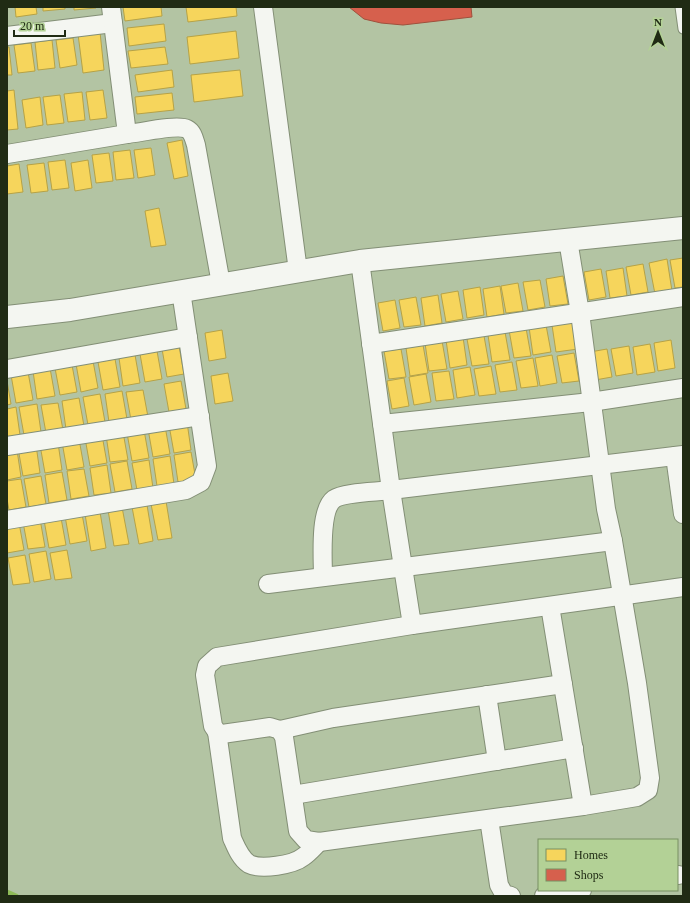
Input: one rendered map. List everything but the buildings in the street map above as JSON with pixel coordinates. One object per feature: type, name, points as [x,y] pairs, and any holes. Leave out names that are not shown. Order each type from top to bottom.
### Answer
[{"type":"street","points":[[264,7],[298,271]]},
{"type":"street","points":[[7,36],[112,15],[127,134]]},
{"type":"street","points":[[7,154],[175,127],[186,128],[192,134],[196,145],[221,284]]},
{"type":"street","points":[[7,317],[70,310],[360,261],[683,228]]},
{"type":"street","points":[[280,730],[284,737],[298,830],[306,840],[319,842],[583,806],[637,797],[648,790],[650,778],[637,683],[613,541],[606,509],[580,313],[568,240]]},
{"type":"street","points":[[360,261],[391,490],[412,625]]},
{"type":"street","points":[[7,520],[186,490],[201,482],[207,466],[181,291]]},
{"type":"street","points":[[371,344],[683,297]]},
{"type":"street","points":[[7,368],[188,337]]},
{"type":"street","points":[[382,424],[591,402],[683,388]]},
{"type":"street","points":[[7,446],[200,416]]},
{"type":"street","points":[[323,577],[323,525],[326,511],[333,500],[344,495],[679,455],[683,514]]},
{"type":"street","points":[[268,584],[613,541]]},
{"type":"street","points":[[319,842],[302,858],[282,865],[263,867],[249,864],[239,853],[232,838],[217,732],[213,726],[205,675],[207,666],[217,657],[412,625],[683,587]]},
{"type":"street","points":[[550,606],[583,806]]},
{"type":"street","points":[[217,732],[222,734],[270,727],[280,730],[333,718],[563,684]]},
{"type":"street","points":[[487,695],[497,761]]},
{"type":"street","points":[[293,795],[574,748]]},
{"type":"street","points":[[489,819],[499,885],[504,894],[511,896]]},
{"type":"street","points":[[544,896],[576,891]]},
{"type":"lane","points":[[680,7],[683,30]]},
{"type":"waterway","points":[[7,892],[16,896]]}]
